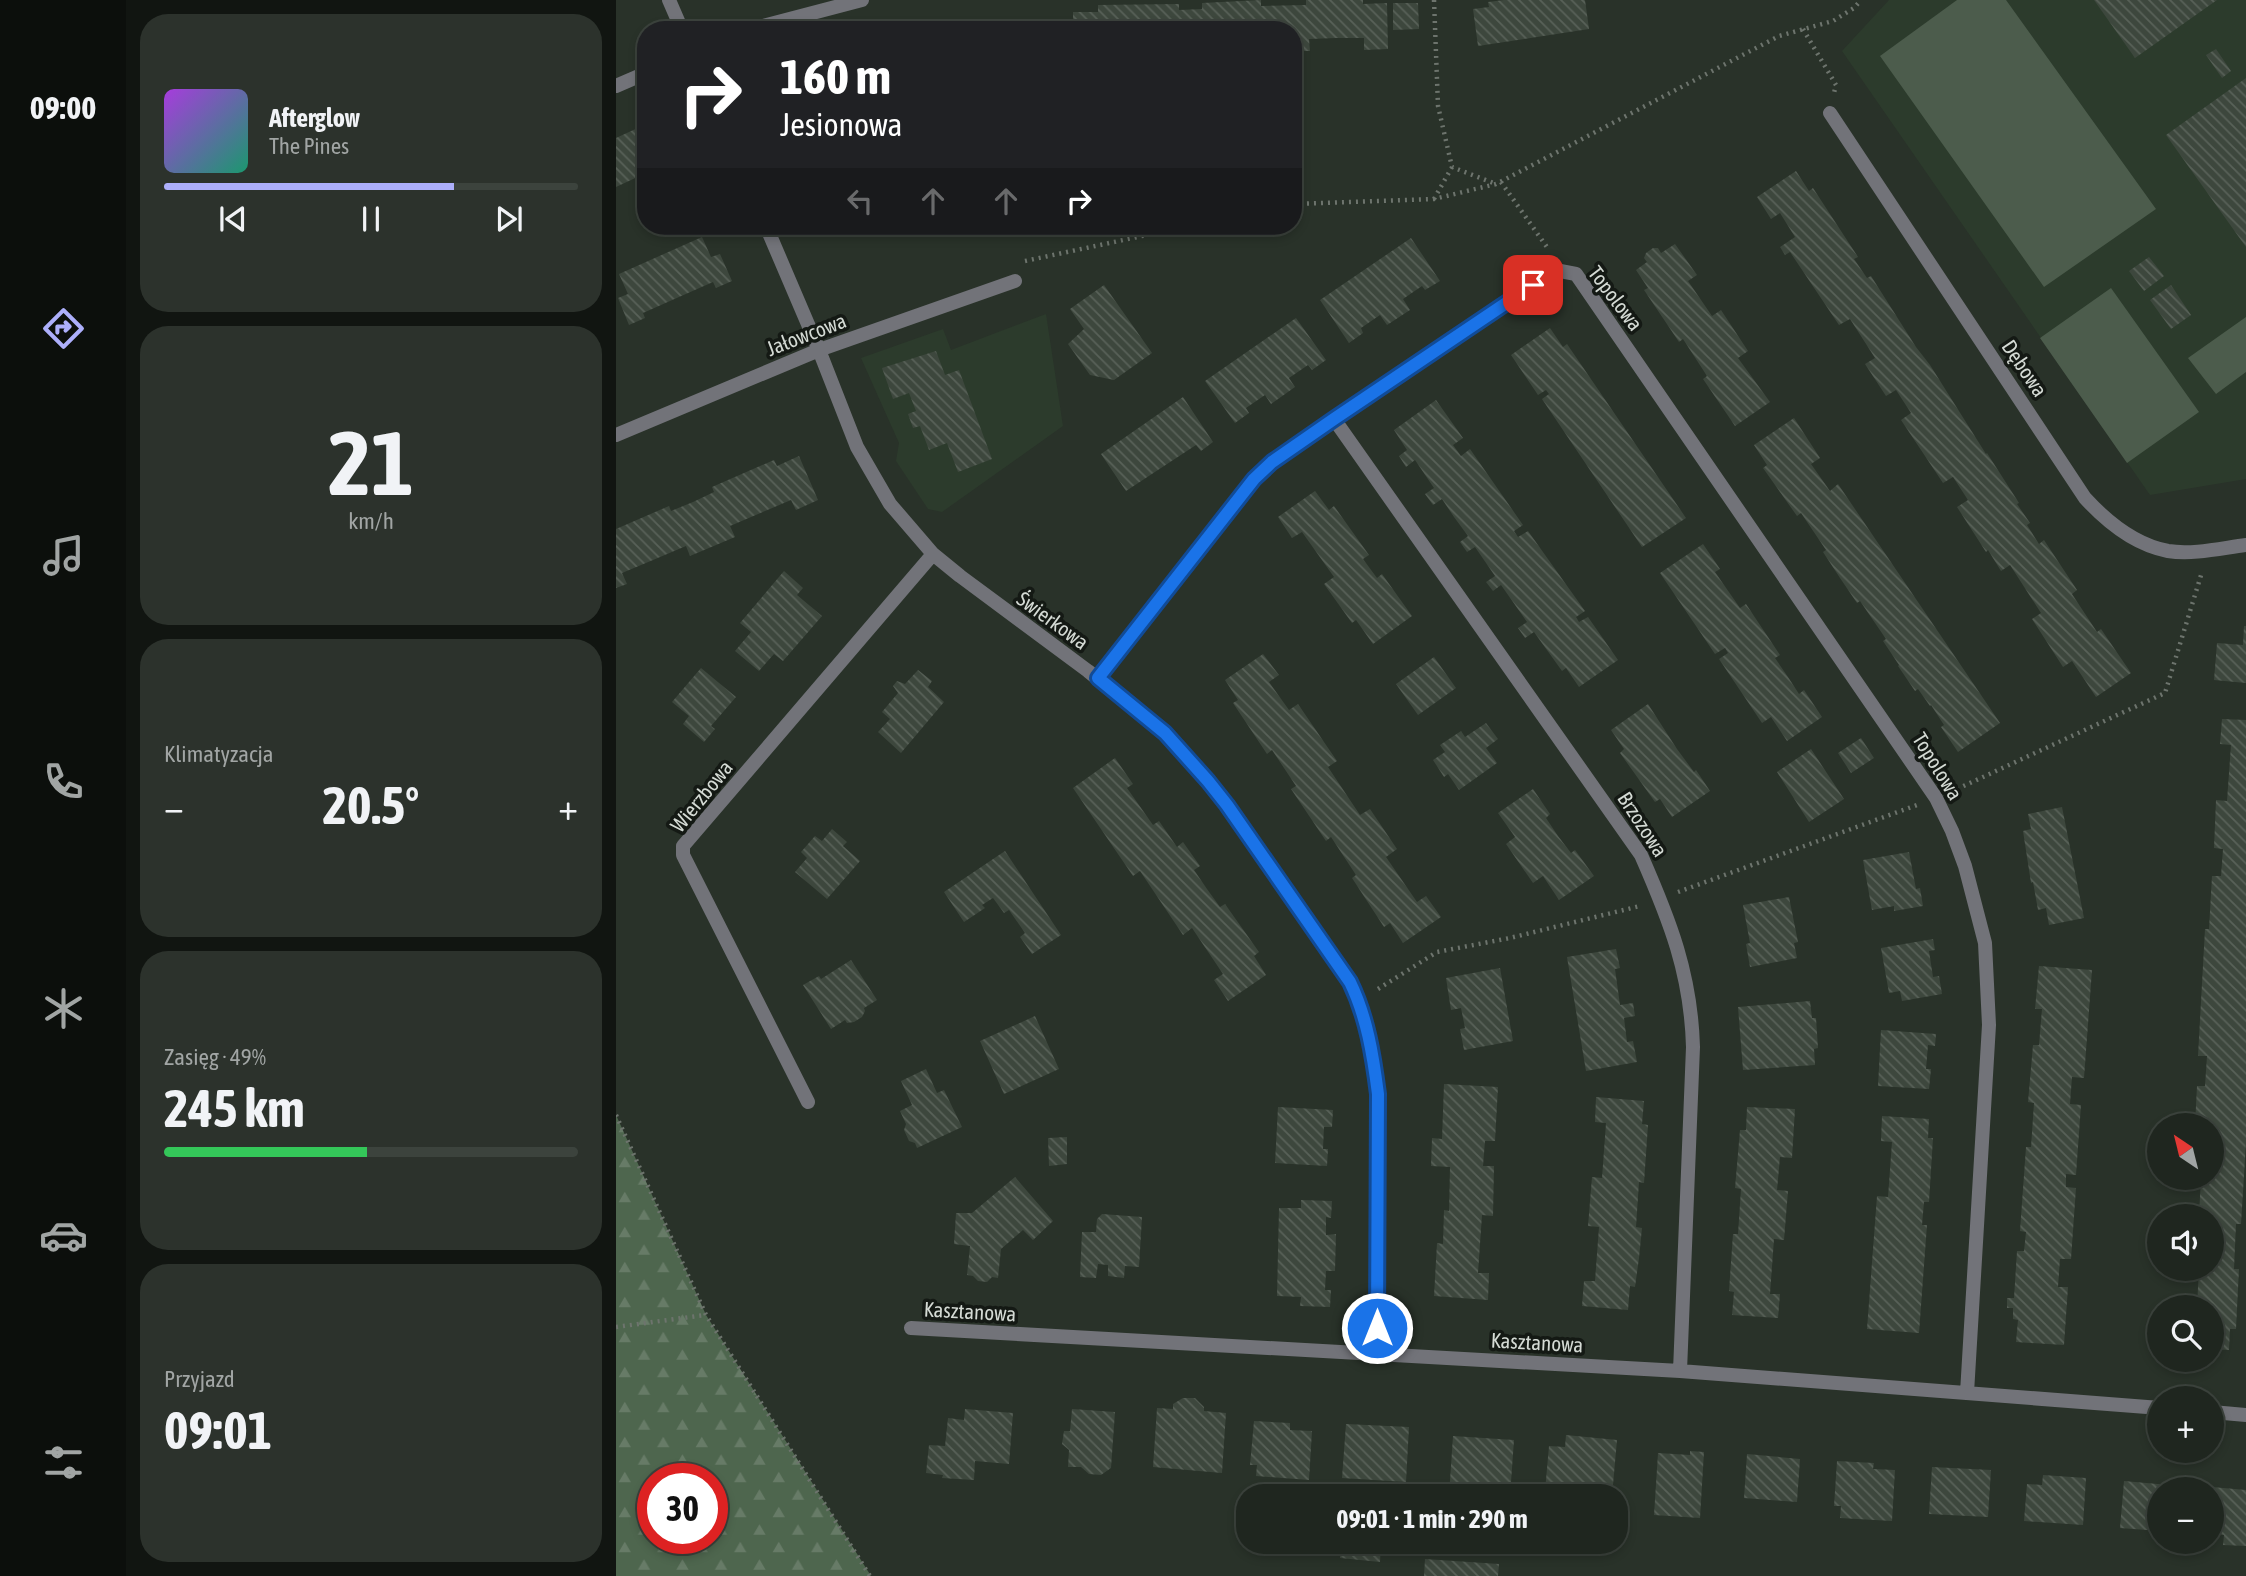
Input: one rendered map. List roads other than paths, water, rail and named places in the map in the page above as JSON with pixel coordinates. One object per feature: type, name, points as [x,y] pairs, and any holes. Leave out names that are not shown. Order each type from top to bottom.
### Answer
[{"type":"street","points":[[669,0],[678,21]]},
{"type":"street","points":[[782,21],[862,0]]},
{"type":"street","points":[[616,86],[637,77]]},
{"type":"street","name":"Dębowa","points":[[1830,113],[2085,498],[2104,519],[2127,534],[2168,551],[2246,545]]},
{"type":"street","name":"Świerkowa","points":[[770,235],[857,447],[904,522],[933,554],[985,596],[1098,678],[1165,733],[1227,805],[1350,982],[1359,1000],[1374,1059],[1378,1094],[1377,1354]]},
{"type":"street","name":"Topolowa","points":[[1334,419],[1555,271],[1576,274],[1936,798],[1965,866],[1985,943],[1989,1025],[1967,1393]]},
{"type":"street","name":"Jałowcowa","points":[[616,435],[819,351],[1015,281]]},
{"type":"street","points":[[1098,678],[1254,479],[1272,462],[1334,419]]},
{"type":"street","name":"Brzozowa","points":[[1334,419],[1641,855],[1675,936],[1692,1011],[1693,1047],[1680,1371]]},
{"type":"street","name":"Wierzbowa","points":[[808,1102],[683,855],[683,846],[933,554]]},
{"type":"street","name":"Kasztanowa","points":[[911,1328],[1680,1371],[2147,1407]]},
{"type":"street","points":[[2224,1413],[2246,1415]]}]
